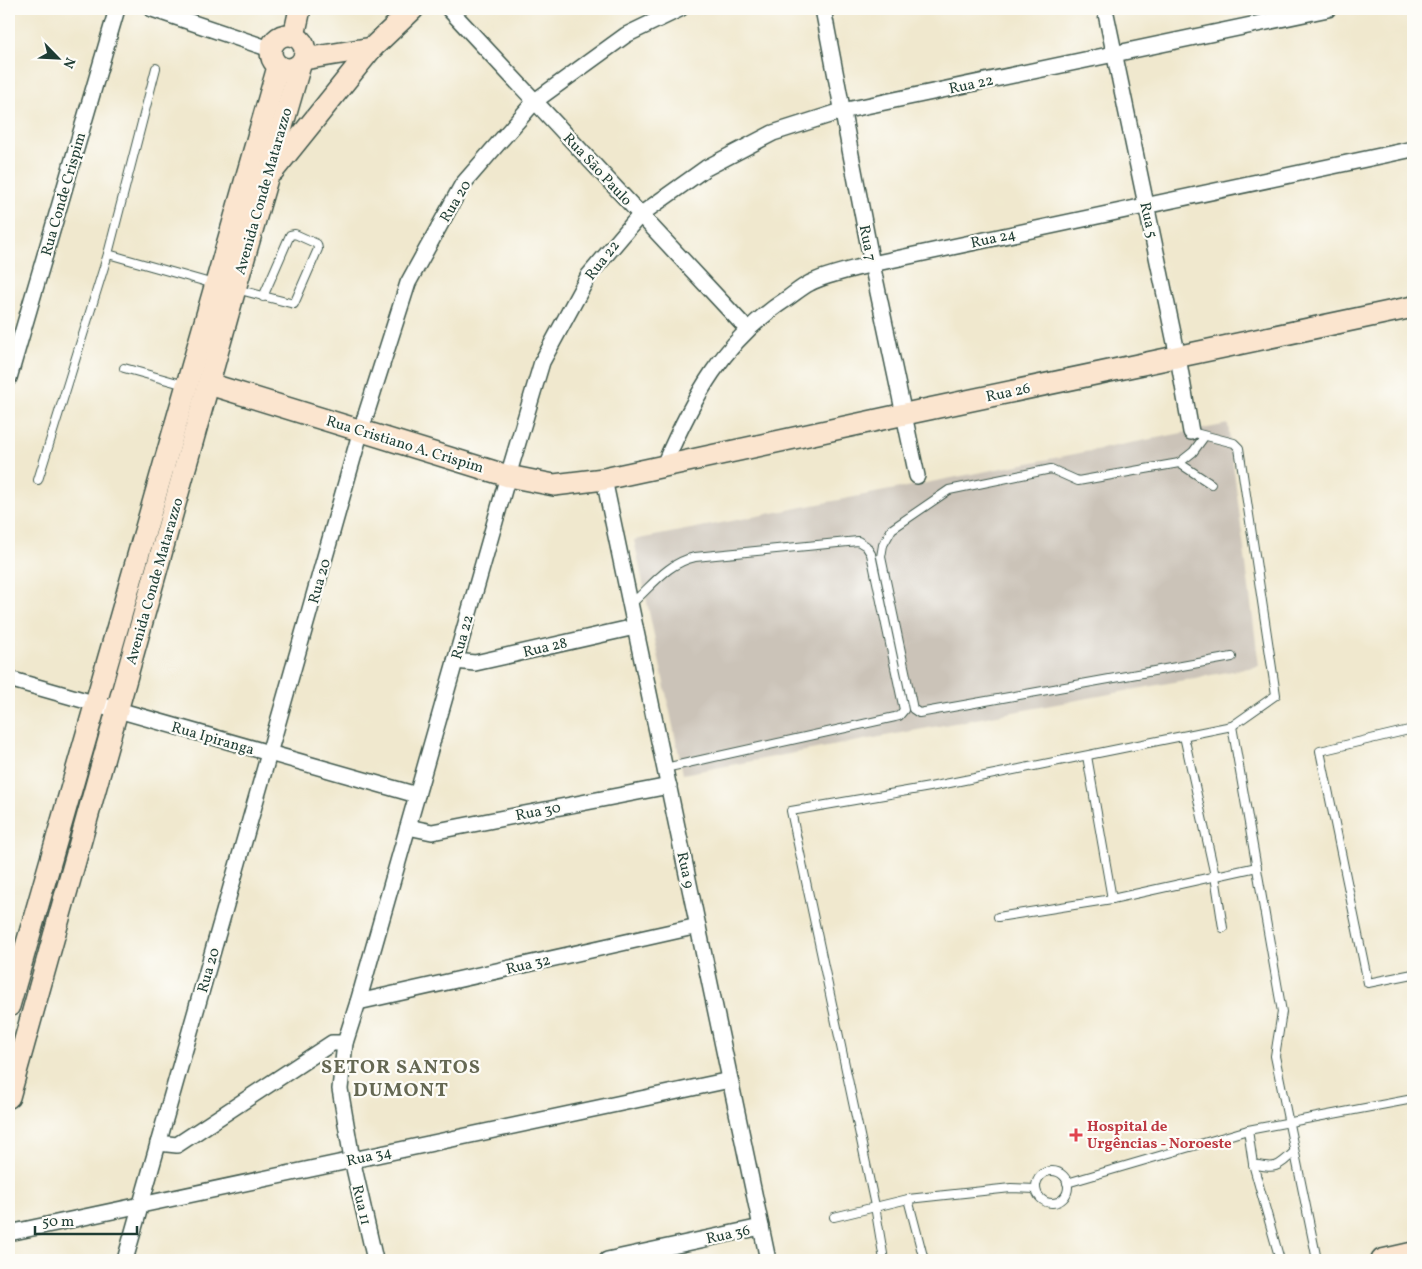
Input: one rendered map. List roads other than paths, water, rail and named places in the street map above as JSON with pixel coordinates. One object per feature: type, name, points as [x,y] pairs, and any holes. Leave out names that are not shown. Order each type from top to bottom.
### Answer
[{"type":"street","name":"Rua Conde Crispim","points":[[9,378],[14,341],[117,9]]},
{"type":"street","points":[[152,9],[274,58],[286,70],[302,62],[372,48]]},
{"type":"street","points":[[294,36],[300,9]]},
{"type":"street","points":[[266,179],[372,48],[413,9]]},
{"type":"street","name":"Rua São Paulo","points":[[449,9],[747,329]]},
{"type":"street","name":"Rua 20","points":[[125,1260],[361,430],[408,284],[462,185],[535,101],[626,35],[680,9]]},
{"type":"street","name":"Rua 7","points":[[823,9],[872,264],[917,476]]},
{"type":"street","name":"Rua 5","points":[[1105,9],[1178,357],[1197,434]]},
{"type":"street","name":"Rua 22","points":[[358,1002],[542,362],[589,275],[640,214],[706,168],[773,133],[842,111],[1328,9]]},
{"type":"street","points":[[274,58],[277,38],[283,35],[294,36],[302,42],[305,50],[302,62]]},
{"type":"street","name":"Avenida Conde Matarazzo","points":[[9,1097],[209,384],[225,287],[274,58]]},
{"type":"street","name":"Avenida Conde Matarazzo","points":[[9,1006],[186,386],[266,179],[302,62]]},
{"type":"street","name":"Rua 24","points":[[663,467],[683,421],[719,362],[747,329],[773,307],[810,282],[872,264],[1413,149]]},
{"type":"street","name":"Rua 26","points":[[604,479],[1413,307]]},
{"type":"street","name":"Rua Cristiano A. Crispim","points":[[209,384],[508,476],[554,485],[604,479]]},
{"type":"street","name":"Rua 9","points":[[604,479],[768,1260]]},
{"type":"street","name":"Rua 28","points":[[455,661],[475,663],[635,627]]},
{"type":"street","name":"Rua Ipiranga","points":[[9,679],[417,795]]},
{"type":"street","name":"Rua 30","points":[[408,827],[432,832],[669,786]]},
{"type":"street","name":"Rua 32","points":[[358,1002],[698,926]]},
{"type":"street","name":"Rua 11","points":[[358,1002],[345,1042],[340,1090],[352,1159],[375,1260]]},
{"type":"street","points":[[158,1143],[177,1145],[332,1043],[345,1042]]},
{"type":"street","name":"Rua 34","points":[[9,1233],[730,1080]]},
{"type":"street","name":"Rua 36","points":[[607,1260],[761,1227]]},
{"type":"street","points":[[1382,1260],[1413,1253]]},
{"type":"lane","points":[[38,480],[108,254],[156,68]]},
{"type":"lane","points":[[108,254],[225,287],[263,297],[293,304],[318,249],[317,244],[295,234],[289,236],[263,297]]},
{"type":"lane","points":[[124,368],[186,386]]},
{"type":"lane","points":[[884,1260],[875,1206],[791,811],[930,787],[1232,726],[1276,695],[1239,448],[1234,443],[1197,434],[1194,452],[1179,463],[1078,482],[1051,469],[949,490],[892,529],[883,545],[881,557],[913,709],[920,713],[1232,657]]},
{"type":"lane","points":[[1179,463],[1211,484]]},
{"type":"lane","points":[[630,605],[664,572],[684,560],[695,557],[858,541],[863,543],[869,550],[877,583],[904,710],[899,716],[665,768]]},
{"type":"lane","points":[[1232,726],[1282,1012],[1275,1056],[1316,1260]]},
{"type":"lane","points":[[1413,729],[1320,751],[1368,983],[1413,974]]},
{"type":"lane","points":[[1184,736],[1215,876],[1223,928]]},
{"type":"lane","points":[[1087,756],[1112,899]]},
{"type":"lane","points":[[998,917],[1112,899],[1256,867]]},
{"type":"lane","points":[[1067,1183],[1248,1130],[1413,1099]]},
{"type":"lane","points":[[1248,1130],[1253,1164],[1280,1260]]},
{"type":"lane","points":[[1253,1164],[1270,1168],[1281,1165],[1294,1152]]},
{"type":"lane","points":[[1051,1171],[1061,1174],[1067,1183],[1066,1194],[1058,1201],[1052,1202],[1042,1199],[1036,1189],[1041,1175],[1051,1171]]},
{"type":"lane","points":[[834,1217],[908,1199],[1010,1188],[1036,1189]]},
{"type":"lane","points":[[908,1199],[924,1260]]},
{"type":"place","name":"Hospital de Urgências - Noroeste","points":[[1076,1135]]},
{"type":"district","name":"SETOR SANTOS DUMONT","points":[[401,1078]]}]
